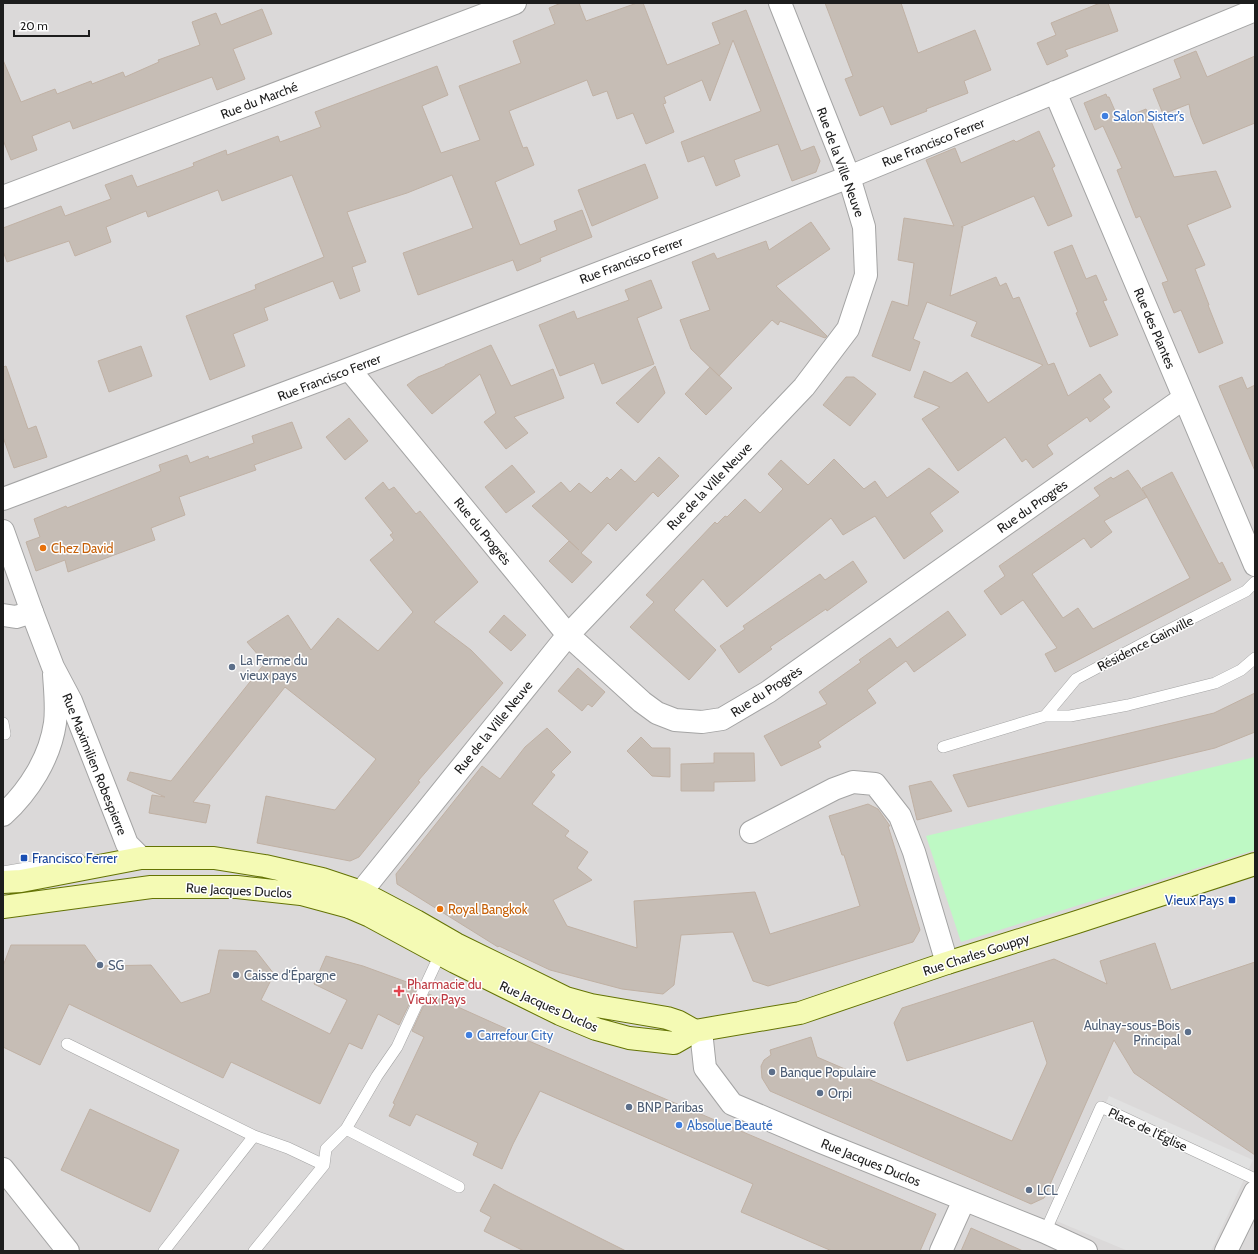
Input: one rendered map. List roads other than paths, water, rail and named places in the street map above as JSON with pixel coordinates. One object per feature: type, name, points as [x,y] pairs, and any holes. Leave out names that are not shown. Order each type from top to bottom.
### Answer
[{"type":"main road","name":"Rue Jacques Duclos","points":[[3,882],[21,881],[141,858],[214,858],[238,861],[322,879],[355,900]]},
{"type":"main road","name":"Rue Charles Gouppy","points":[[698,1031],[800,1013],[947,963],[1255,864]]},
{"type":"main road","name":"Rue Jacques Duclos","points":[[3,907],[151,887],[198,886],[263,889],[355,900],[416,921],[444,947],[566,998],[591,1005],[667,1018],[698,1031]]},
{"type":"street","name":"Rue du Marché","points":[[3,197],[515,3]]},
{"type":"street","name":"Rue de la Ville Neuve","points":[[355,900],[568,635],[804,387],[848,329],[866,275],[864,226],[849,177],[780,3]]},
{"type":"street","name":"Rue Francisco Ferrer","points":[[3,499],[349,369],[849,177],[1255,10]]},
{"type":"street","name":"Rue des Plantes","points":[[1055,92],[1255,565]]},
{"type":"street","name":"Rue du Progrès","points":[[349,369],[568,635],[642,702],[657,713],[675,720],[687,722],[702,722],[722,719],[768,692],[1184,398]]},
{"type":"street","name":"Rue Maximilien Robespierre","points":[[3,531],[53,667],[72,700],[127,844],[141,858]]},
{"type":"street","points":[[3,615],[16,616],[32,612]]},
{"type":"street","name":"Rue Maximilien Robespierre","points":[[5,812],[31,783],[42,765],[50,745],[55,723],[56,706],[53,667]]},
{"type":"street","points":[[751,832],[834,789],[853,782],[875,784],[900,816],[914,852],[947,963]]},
{"type":"street","name":"Rue Jacques Duclos","points":[[698,1031],[704,1068],[732,1104],[1045,1232],[1086,1251]]},
{"type":"street","points":[[3,1170],[68,1251]]},
{"type":"street","points":[[1226,1251],[1255,1192]]},
{"type":"street","points":[[941,1251],[964,1200]]},
{"type":"lane","name":"Résidence Gainville","points":[[1045,716],[1076,679],[1246,591],[1255,582]]},
{"type":"lane","points":[[943,747],[1045,716],[1070,716],[1128,705],[1215,683],[1241,670],[1255,658]]},
{"type":"lane","points":[[3,872],[105,854],[141,858]]},
{"type":"lane","points":[[254,1251],[324,1165],[326,1149],[346,1129],[377,1076],[398,1047],[444,947]]},
{"type":"lane","points":[[67,1044],[254,1136],[288,1148],[324,1165]]},
{"type":"lane","name":"Place de l'Église","points":[[1045,1232],[1101,1107],[1255,1180]]},
{"type":"lane","points":[[346,1129],[459,1187]]},
{"type":"lane","points":[[164,1251],[254,1136]]},
{"type":"place","name":"Salon Sister’s","points":[[1105,116]]},
{"type":"place","name":"Chez David","points":[[43,548]]},
{"type":"place","name":"La Ferme du vieux pays","points":[[232,667]]},
{"type":"place","name":"Francisco Ferrer","points":[[24,858]]},
{"type":"place","name":"Vieux Pays","points":[[1232,900]]},
{"type":"place","name":"Royal Bangkok","points":[[440,909]]},
{"type":"place","name":"SG","points":[[100,965]]},
{"type":"place","name":"Caisse d'Épargne","points":[[236,975]]},
{"type":"place","name":"Pharmacie du Vieux Pays","points":[[399,991]]},
{"type":"place","name":"Aulnay-sous-Bois Principal","points":[[1188,1032]]},
{"type":"place","name":"Carrefour City","points":[[469,1035]]},
{"type":"place","name":"Banque Populaire","points":[[772,1072]]},
{"type":"place","name":"Orpi","points":[[820,1093]]},
{"type":"place","name":"BNP Paribas","points":[[629,1107]]},
{"type":"place","name":"Absolue Beauté","points":[[679,1125]]},
{"type":"place","name":"LCL","points":[[1029,1190]]}]
